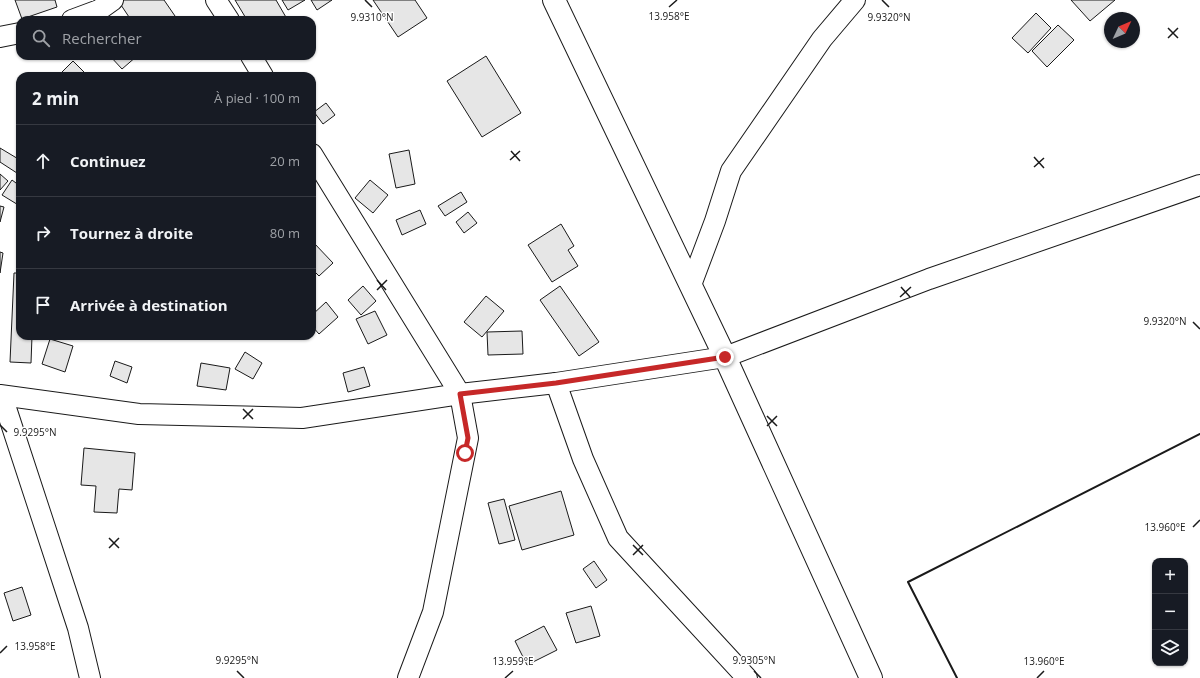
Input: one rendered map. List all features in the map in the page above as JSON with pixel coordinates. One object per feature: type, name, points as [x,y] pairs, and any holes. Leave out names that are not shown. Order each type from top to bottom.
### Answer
[{"type":"main road","points":[[554,0],[725,357],[871,678]]},
{"type":"street","points":[[83,16],[99,10],[112,0]]},
{"type":"street","points":[[216,0],[226,16]]},
{"type":"street","points":[[691,285],[731,171],[822,39],[855,0]]},
{"type":"street","points":[[0,37],[16,34]]},
{"type":"street","points":[[254,60],[261,72]]},
{"type":"street","points":[[316,160],[460,394],[468,438],[433,612],[408,678]]},
{"type":"street","points":[[90,678],[78,628],[1,396],[139,414],[302,418],[460,394],[556,383],[725,357],[929,279],[1200,185]]},
{"type":"street","points":[[556,383],[583,459],[618,538],[747,678]]},
{"type":"building","points":[[15,0],[55,0],[57,7],[31,16],[21,16]]},
{"type":"building","points":[[122,0],[164,0],[175,16],[128,16],[119,2]]},
{"type":"building","points":[[235,0],[276,0],[285,16],[245,16]]},
{"type":"building","points":[[282,0],[305,0],[288,10]]},
{"type":"building","points":[[311,0],[332,0],[317,10]]},
{"type":"building","points":[[373,0],[415,0],[427,18],[398,37]]},
{"type":"building","points":[[1071,0],[1115,0],[1090,21]]},
{"type":"building","points":[[1036,13],[1051,28],[1028,53],[1012,38]]},
{"type":"building","points":[[1058,25],[1074,40],[1047,67],[1032,51]]},
{"type":"building","points":[[486,56],[521,113],[482,137],[447,81]]},
{"type":"building","points":[[114,60],[132,60],[122,69]]},
{"type":"building","points":[[73,61],[84,72],[62,72]]},
{"type":"building","points":[[326,103],[335,115],[323,124],[316,115],[316,110]]},
{"type":"building","points":[[0,148],[16,158],[16,172],[0,162]]},
{"type":"building","points":[[409,150],[415,184],[396,188],[389,154]]},
{"type":"building","points":[[0,174],[8,181],[0,190]]},
{"type":"building","points":[[12,180],[16,183],[16,204],[2,195]]},
{"type":"building","points":[[370,180],[388,195],[373,213],[355,198]]},
{"type":"building","points":[[461,192],[467,202],[445,216],[438,206]]},
{"type":"building","points":[[0,206],[4,207],[0,222]]},
{"type":"building","points":[[420,210],[426,224],[402,235],[396,220]]},
{"type":"building","points":[[468,212],[477,223],[464,233],[456,222]]},
{"type":"building","points":[[561,224],[574,246],[568,250],[578,266],[552,282],[528,245]]},
{"type":"building","points":[[316,245],[333,263],[319,276],[316,273]]},
{"type":"building","points":[[0,252],[3,253],[0,273]]},
{"type":"building","points":[[14,273],[16,273],[16,340],[32,340],[31,363],[10,362]]},
{"type":"building","points":[[363,286],[376,301],[361,315],[348,300]]},
{"type":"building","points":[[560,286],[599,342],[579,356],[540,300]]},
{"type":"building","points":[[486,296],[504,311],[482,337],[464,322]]},
{"type":"building","points":[[326,302],[338,317],[319,334],[316,331],[316,311]]},
{"type":"building","points":[[375,311],[387,335],[368,344],[356,319]]},
{"type":"building","points":[[522,331],[523,354],[488,355],[487,332]]},
{"type":"building","points":[[50,340],[73,346],[65,372],[42,364]]},
{"type":"building","points":[[245,352],[262,363],[253,379],[235,369]]},
{"type":"building","points":[[115,361],[132,367],[127,383],[110,376]]},
{"type":"building","points":[[201,363],[230,368],[226,390],[197,386]]},
{"type":"building","points":[[364,367],[370,386],[348,392],[343,373]]},
{"type":"building","points":[[84,448],[135,453],[132,490],[119,489],[117,513],[94,512],[96,486],[81,485]]},
{"type":"building","points":[[561,491],[574,535],[522,550],[509,506]]},
{"type":"building","points":[[504,499],[515,540],[499,544],[488,503]]},
{"type":"building","points":[[594,561],[607,580],[596,588],[583,569]]},
{"type":"building","points":[[22,587],[31,615],[13,621],[4,593]]},
{"type":"building","points":[[591,606],[600,636],[576,643],[566,613]]},
{"type":"building","points":[[544,626],[557,650],[527,665],[515,641]]},
{"type":"wall","points":[[957,678],[908,582],[1200,434]]},
{"type":"route","points":[[465,453],[468,438],[460,394],[556,383],[725,357]]}]
